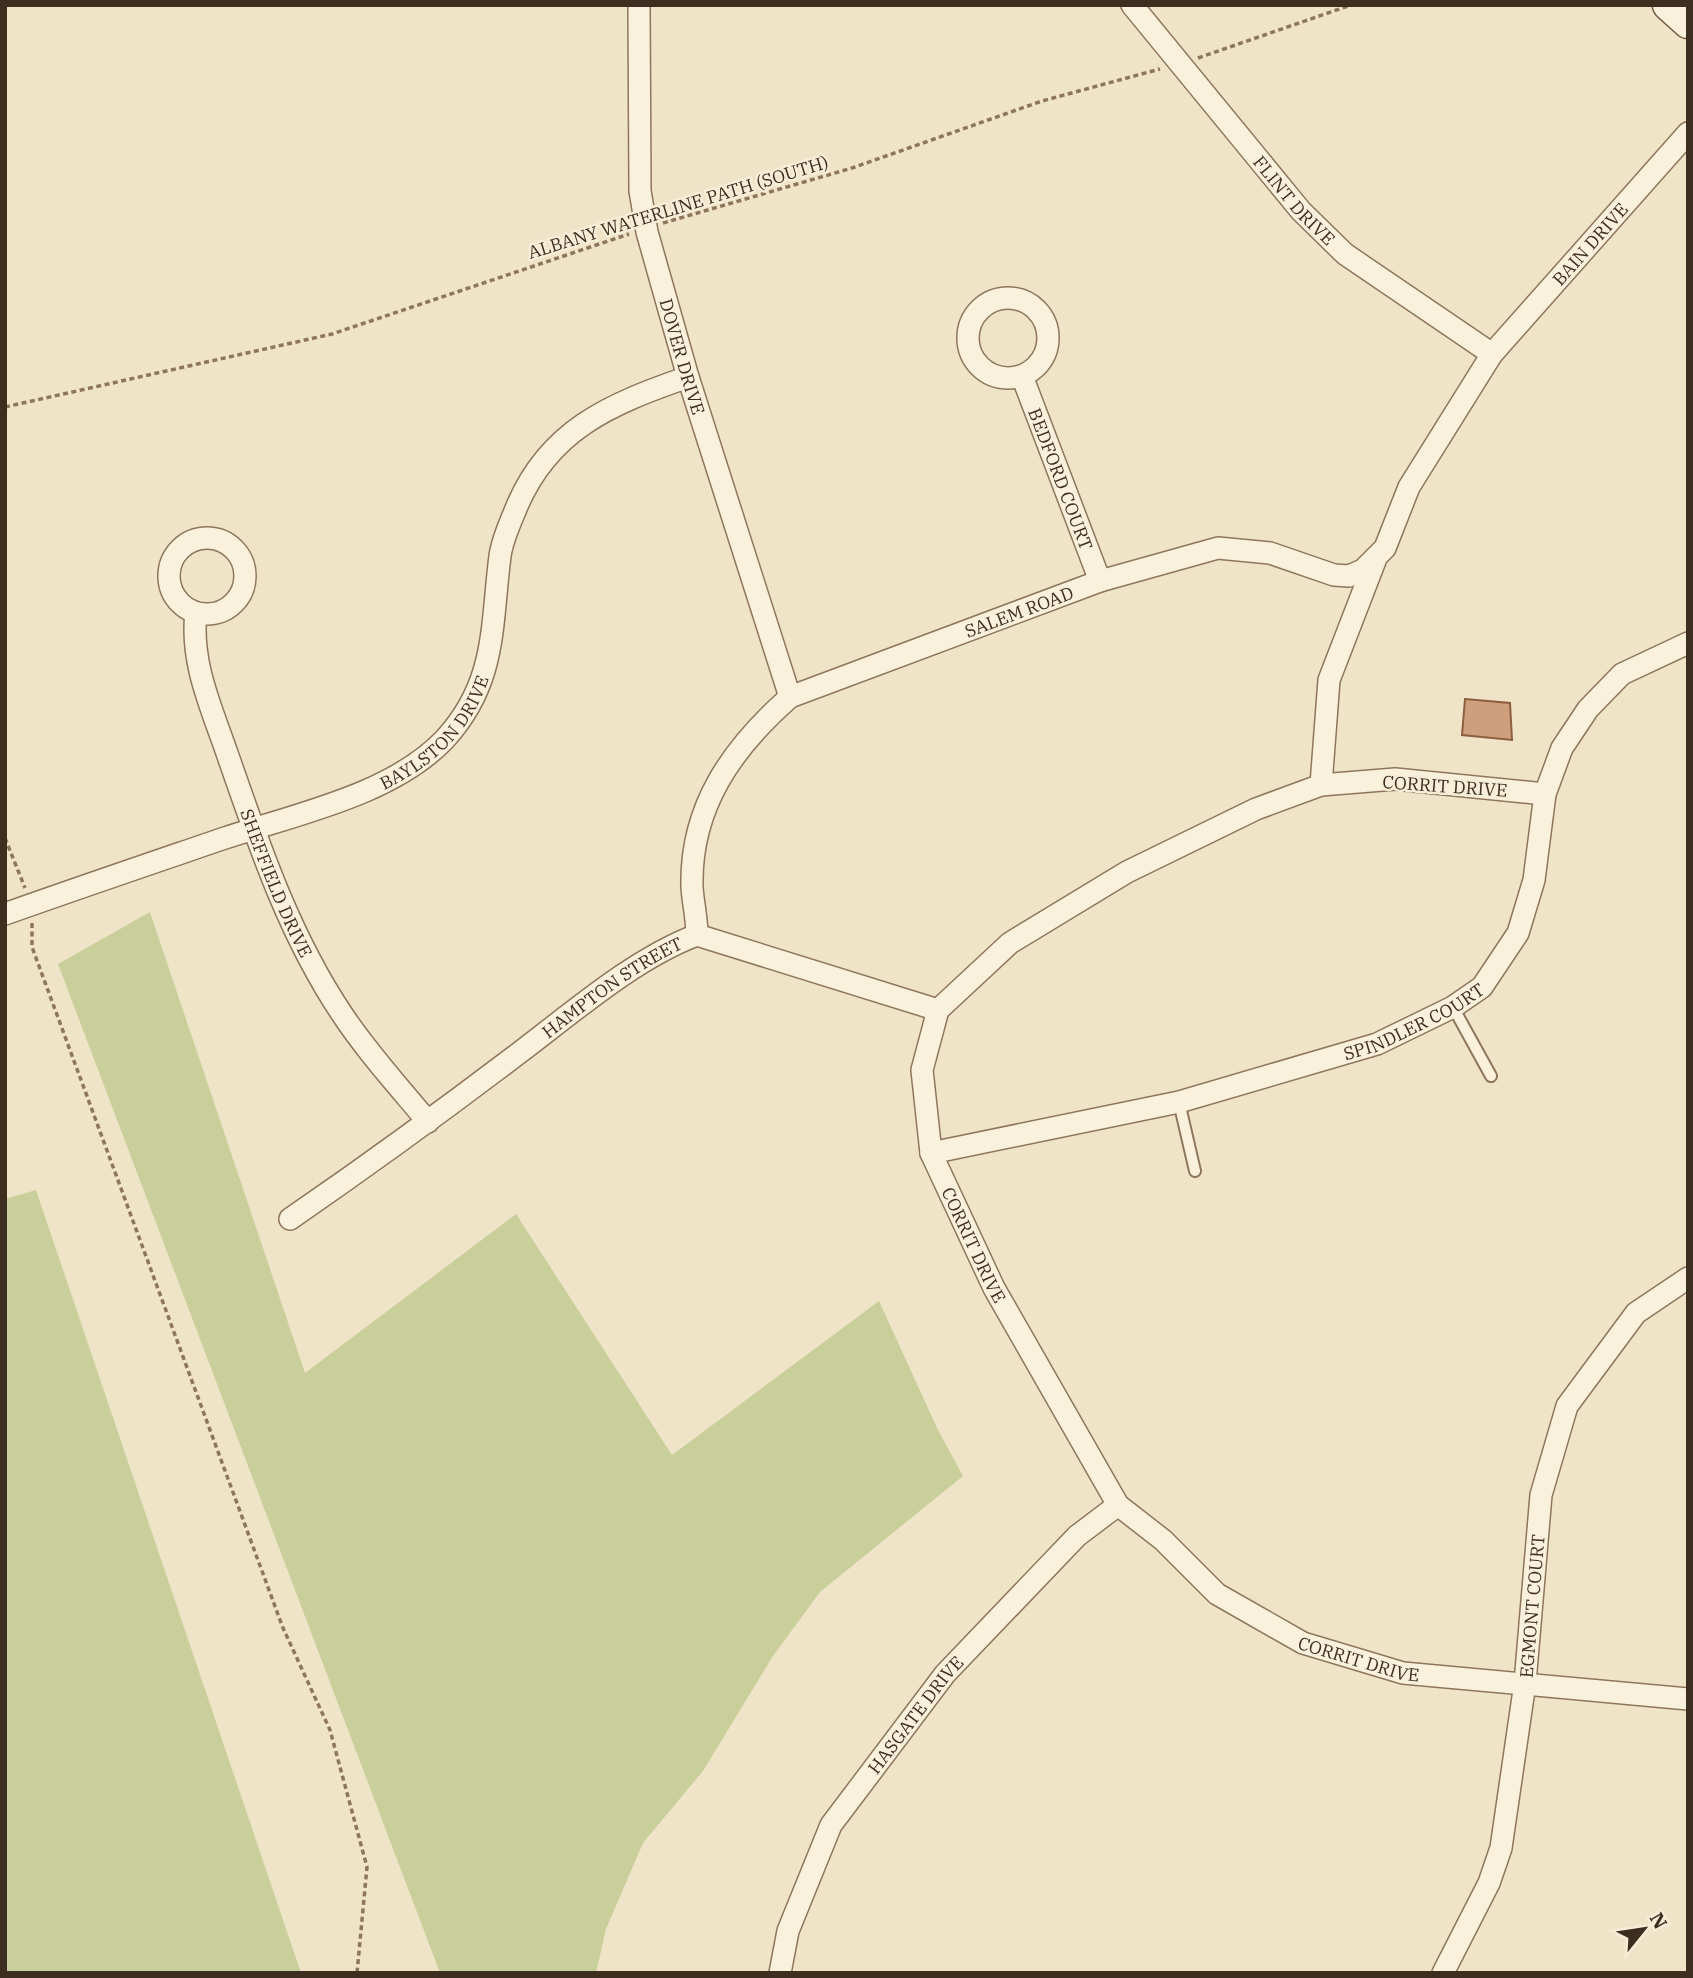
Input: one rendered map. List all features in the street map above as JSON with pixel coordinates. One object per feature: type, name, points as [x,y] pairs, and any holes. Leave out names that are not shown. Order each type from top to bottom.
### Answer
[{"type":"main road","points":[[1668,5],[1688,23]]},
{"type":"street","name":"DOVER DRIVE","points":[[639,5],[640,191],[647,228],[688,377],[790,697]]},
{"type":"street","name":"FLINT DRIVE","points":[[1132,5],[1301,211],[1345,254],[1492,354]]},
{"type":"street","name":"BAIN DRIVE","points":[[1375,561],[1385,548],[1409,487],[1439,434],[1492,354],[1688,133]]},
{"type":"street","name":"BEDFORD COURT","points":[[1022,376],[1100,581]]},
{"type":"street","name":"BAYLSTON DRIVE","points":[[5,914],[254,828],[306,813],[388,780],[425,757],[444,740],[474,699],[485,673],[493,639],[500,553],[523,489],[538,463],[575,429],[595,417],[645,392],[688,377]]},
{"type":"street","name":"SALEM ROAD","points":[[697,935],[692,888],[694,840],[708,799],[731,758],[757,727],[790,697],[1100,581],[1218,548],[1269,553],[1334,575],[1349,576],[1375,561]]},
{"type":"street","points":[[1321,785],[1329,680],[1375,561]]},
{"type":"street","name":"SHEFFIELD DRIVE","points":[[196,613],[193,635],[202,682],[254,828],[299,940],[342,1014],[428,1122]]},
{"type":"street","name":"SPINDLER COURT","points":[[932,1153],[1179,1102],[1377,1044],[1453,1007],[1482,987],[1518,933],[1534,880],[1545,794],[1562,748],[1588,709],[1622,674],[1688,643]]},
{"type":"street","name":"CORRIT DRIVE","points":[[1545,794],[1395,779],[1321,785],[1256,809],[1127,872],[1010,943],[938,1010],[922,1070],[932,1153],[994,1288],[1118,1504],[1163,1541],[1217,1594],[1303,1643],[1403,1673],[1688,1699]]},
{"type":"street","name":"HAMPTON STREET","points":[[290,1219],[428,1122],[583,1004],[645,962],[697,935],[938,1010]]},
{"type":"street","name":"EGMONT COURT","points":[[1443,1973],[1489,1882],[1501,1848],[1525,1683],[1541,1495],[1567,1406],[1636,1313],[1688,1278]]},
{"type":"street","name":"HASGATE DRIVE","points":[[780,1973],[788,1931],[813,1866],[839,1815],[945,1674],[1077,1536],[1118,1504]]},
{"type":"lane","points":[[1453,1007],[1492,1076]]},
{"type":"lane","points":[[1179,1102],[1195,1171]]},
{"type":"path","name":"ALBANY WATERLINE PATH (SOUTH)","points":[[5,407],[332,334],[647,228],[852,168],[1042,101],[1179,64],[1351,5]]},
{"type":"path","points":[[5,838],[32,905],[32,947],[283,1628],[330,1730],[367,1867],[357,1973]]},
{"type":"green space","points":[[150,912],[305,1373],[516,1214],[672,1455],[879,1301],[938,1430],[963,1476],[820,1592],[773,1656],[703,1771],[643,1843],[606,1929],[596,1973],[440,1973],[58,964]]},
{"type":"green space","points":[[36,1190],[301,1973],[5,1973],[5,1199]]},
{"type":"building","points":[[1465,699],[1510,703],[1512,740],[1462,735]]}]
